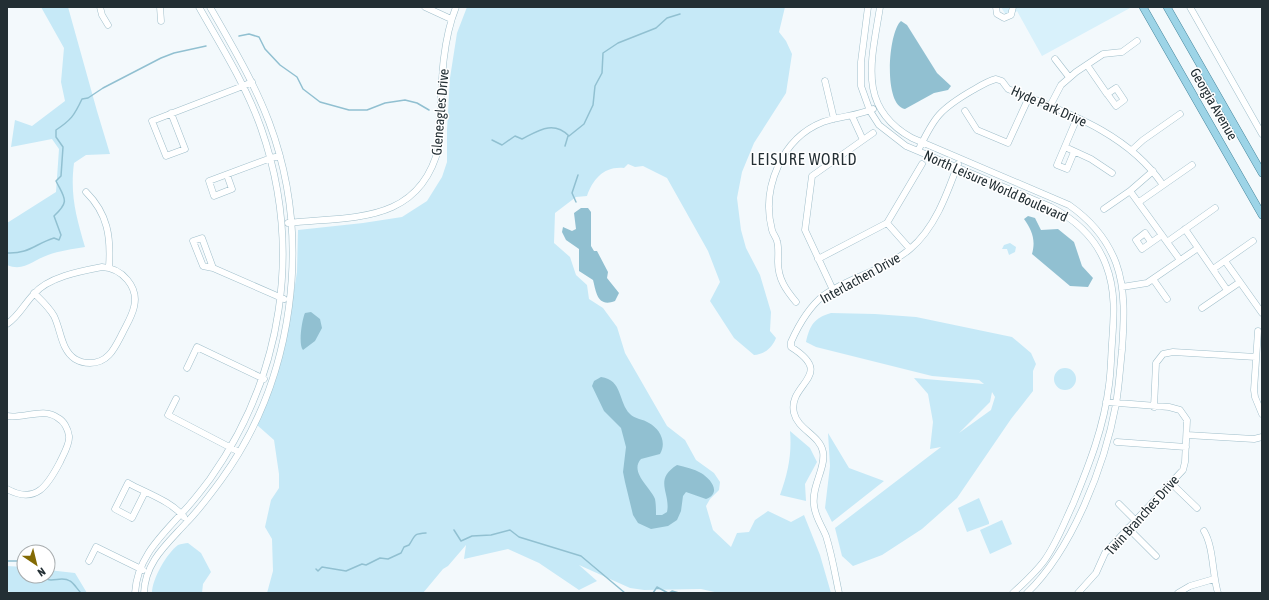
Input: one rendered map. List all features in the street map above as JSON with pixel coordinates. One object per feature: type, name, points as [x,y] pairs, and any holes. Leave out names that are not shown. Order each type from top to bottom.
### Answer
[{"type":"main road","name":"Georgia Avenue","points":[[1143,7],[1262,215]]},
{"type":"main road","name":"Georgia Avenue","points":[[1168,8],[1262,173]]},
{"type":"street","points":[[100,7],[102,15],[108,25]]},
{"type":"street","points":[[160,7],[161,21]]},
{"type":"street","points":[[135,593],[140,569],[151,546],[182,514],[206,484],[243,426],[262,378],[272,345],[280,298],[283,263],[282,223],[271,158],[260,126],[243,86],[199,7]]},
{"type":"street","points":[[144,593],[148,573],[160,551],[187,522],[214,489],[252,430],[271,382],[281,346],[293,265],[291,222],[285,176],[280,156],[269,122],[252,82],[210,7]]},
{"type":"street","points":[[425,7],[451,19]]},
{"type":"street","name":"Gleneagles Drive","points":[[282,223],[383,212],[404,201],[425,181],[436,159],[439,146],[445,46],[451,19],[456,7]]},
{"type":"street","name":"North Leisure World Boulevard","points":[[868,7],[861,80],[862,91],[870,111],[884,130],[906,146],[1051,207],[1068,216],[1082,228],[1093,241],[1106,264],[1114,304],[1109,384],[1092,457],[1059,535],[1044,561],[1012,593]]},
{"type":"street","name":"North Leisure World Boulevard","points":[[880,7],[870,77],[878,107],[895,128],[960,160],[1069,205],[1080,213],[1097,230],[1116,261],[1122,287],[1123,332],[1116,404],[1101,462],[1068,539],[1044,575],[1030,592]]},
{"type":"street","points":[[996,7],[997,14],[1004,18],[1012,15],[1013,7]]},
{"type":"street","points":[[1190,7],[1262,134]]},
{"type":"street","points":[[1050,106],[1056,92],[1069,77],[1102,54],[1122,52],[1138,41]]},
{"type":"street","points":[[1055,59],[1069,77]]},
{"type":"street","points":[[1087,65],[1108,94]]},
{"type":"street","name":"Hyde Park Drive","points":[[918,151],[930,125],[942,110],[993,80],[1002,81],[1008,89],[1102,129],[1132,150],[1164,184]]},
{"type":"street","points":[[825,81],[834,119]]},
{"type":"street","points":[[171,113],[184,149],[166,156],[152,120],[252,82]]},
{"type":"street","points":[[965,111],[977,130],[1008,143],[1029,97]]},
{"type":"street","points":[[796,302],[784,288],[780,277],[779,250],[771,222],[771,188],[778,166],[791,146],[808,129],[834,119],[852,116],[878,107]]},
{"type":"street","points":[[1132,150],[1143,140],[1180,114]]},
{"type":"street","points":[[852,116],[864,140]]},
{"type":"street","points":[[1074,152],[1067,169],[1057,165],[1077,118]]},
{"type":"street","points":[[833,290],[805,230],[812,176],[873,133]]},
{"type":"street","points":[[1065,148],[1091,159],[1112,173]]},
{"type":"street","points":[[227,175],[280,156]]},
{"type":"street","name":"Interlachen Drive","points":[[839,593],[828,543],[814,505],[813,494],[823,460],[823,452],[818,442],[798,422],[794,414],[794,402],[809,378],[811,368],[805,357],[791,347],[793,339],[806,314],[816,303],[833,290],[884,266],[910,249],[931,224],[960,160]]},
{"type":"street","points":[[818,259],[887,223],[922,164]]},
{"type":"street","points":[[1139,202],[1192,165]]},
{"type":"street","points":[[1104,209],[1130,191],[1153,171]]},
{"type":"street","points":[[1130,191],[1180,260]]},
{"type":"street","points":[[86,192],[98,204],[109,232],[111,244],[109,267]]},
{"type":"street","points":[[1167,242],[1215,208]]},
{"type":"street","points":[[887,223],[910,249]]},
{"type":"street","points":[[1185,230],[1227,290]]},
{"type":"street","points":[[1151,242],[1162,235]]},
{"type":"street","points":[[213,268],[202,238],[193,241],[203,266],[213,268],[280,298],[289,300]]},
{"type":"street","points":[[1213,269],[1253,241]]},
{"type":"street","points":[[1122,287],[1140,285],[1153,279],[1198,248]]},
{"type":"street","points":[[1225,261],[1262,313]]},
{"type":"street","points":[[7,324],[16,318],[34,293],[50,281],[95,268],[109,267],[120,272],[130,282],[135,294],[134,306],[114,350],[98,363],[82,362],[71,356],[65,347],[54,317],[34,293]]},
{"type":"street","points":[[1153,279],[1167,298]]},
{"type":"street","points":[[1202,308],[1240,282]]},
{"type":"street","points":[[1258,331],[1255,397],[1262,414]]},
{"type":"street","points":[[186,368],[197,347],[271,382]]},
{"type":"street","points":[[1154,407],[1156,363],[1162,354],[1173,352],[1256,357]]},
{"type":"street","points":[[176,399],[168,415],[239,452]]},
{"type":"street","name":"Twin Branches Drive","points":[[1078,593],[1096,573],[1105,553],[1183,470],[1185,462],[1187,420],[1180,410],[1106,402]]},
{"type":"street","points":[[7,416],[50,414],[58,418],[66,426],[69,436],[60,462],[50,481],[43,489],[32,494],[19,495],[7,489]]},
{"type":"street","points":[[1187,435],[1254,439],[1262,437]]},
{"type":"street","points":[[1117,442],[1186,447]]},
{"type":"street","points":[[146,492],[132,518],[115,509],[128,483],[146,492],[176,509],[182,514],[187,522]]},
{"type":"street","points":[[1171,483],[1197,508]]},
{"type":"street","points":[[1119,504],[1135,520]]},
{"type":"street","points":[[1128,528],[1156,556]]},
{"type":"street","points":[[1204,531],[1208,538],[1214,579],[1218,593]]},
{"type":"street","points":[[89,561],[96,547],[148,573]]},
{"type":"street","points":[[1178,593],[1190,586],[1214,579]]},
{"type":"shaded area","points":[[41,7],[68,7],[110,154],[86,155],[74,163],[73,195],[85,247],[57,252],[23,266],[13,267],[7,265],[7,223],[56,192],[59,149],[52,139],[11,147],[15,120],[32,126],[65,101],[61,82],[64,48]]},
{"type":"shaded area","points":[[467,7],[785,7],[779,32],[786,41],[792,54],[786,93],[754,143],[742,172],[737,198],[741,230],[746,248],[760,275],[771,312],[770,331],[776,338],[770,348],[765,352],[754,355],[734,338],[710,301],[720,282],[708,251],[667,178],[643,166],[635,167],[628,164],[624,168],[605,171],[592,184],[587,196],[576,197],[555,213],[554,243],[570,257],[576,275],[587,285],[589,299],[603,308],[617,327],[625,353],[667,426],[685,440],[696,460],[714,473],[720,482],[719,490],[710,499],[706,506],[713,530],[731,547],[737,533],[749,532],[755,520],[768,511],[791,522],[804,515],[820,555],[831,593],[719,593],[701,589],[644,590],[630,588],[579,565],[597,581],[579,590],[539,563],[508,549],[464,559],[466,545],[423,593],[267,593],[273,571],[272,539],[265,527],[271,500],[279,488],[279,474],[274,440],[257,425],[277,376],[290,315],[297,272],[298,230],[402,217],[427,201],[442,177],[447,162],[450,78],[457,33]]},
{"type":"shaded area","points":[[1001,7],[1130,8],[1042,56],[1017,11],[1007,17]]},
{"type":"shaded area","points":[[901,21],[907,25],[937,73],[951,86],[948,90],[934,93],[905,109],[898,105],[893,96],[890,68],[893,39]]},
{"type":"shaded area","points":[[581,208],[588,208],[591,212],[591,246],[594,251],[597,251],[608,272],[607,278],[619,293],[615,301],[609,303],[604,302],[598,297],[593,280],[579,271],[579,249],[566,240],[562,232],[563,227],[572,231],[576,229],[574,213]]},
{"type":"shaded area","points":[[1028,216],[1035,218],[1041,230],[1058,229],[1074,242],[1082,266],[1093,278],[1088,287],[1070,286],[1032,254],[1034,244],[1032,235],[1024,219]]},
{"type":"shaded area","points":[[1010,243],[1016,247],[1015,252],[1009,255],[1007,249],[1002,249],[1004,245]]},
{"type":"shaded area","points":[[311,312],[320,319],[322,328],[315,341],[303,350],[301,343],[301,332],[303,321],[305,313]]},
{"type":"shaded area","points":[[831,313],[916,317],[1012,337],[1031,353],[1036,364],[1033,371],[1033,391],[1011,419],[957,498],[922,529],[882,555],[853,566],[842,556],[835,528],[941,447],[930,449],[933,422],[928,394],[914,378],[984,384],[979,380],[932,376],[816,347],[806,342],[811,327],[820,317]],"holes":[[[992,392],[995,397],[991,410],[959,433],[990,402]]]},
{"type":"shaded area","points":[[1065,368],[1073,371],[1076,379],[1073,387],[1065,390],[1057,387],[1054,379],[1057,371]]},
{"type":"shaded area","points":[[601,377],[613,382],[617,387],[626,409],[630,414],[653,426],[661,436],[663,445],[660,454],[641,459],[638,464],[639,474],[655,499],[656,515],[662,515],[667,512],[668,505],[664,481],[670,471],[677,465],[701,473],[711,482],[713,486],[713,493],[706,499],[686,492],[683,496],[681,511],[677,520],[668,526],[651,529],[638,523],[633,515],[623,472],[626,447],[621,428],[604,411],[592,386],[594,381]]},
{"type":"shaded area","points":[[790,431],[810,448],[817,462],[805,484],[806,501],[780,495],[789,463]]},
{"type":"shaded area","points":[[828,433],[849,468],[884,481],[832,522],[825,508],[830,466]]},
{"type":"shaded area","points":[[979,498],[989,524],[967,532],[958,508]]},
{"type":"shaded area","points":[[1002,520],[1012,544],[990,554],[980,530]]},
{"type":"shaded area","points":[[188,543],[201,553],[211,572],[203,584],[202,593],[152,593],[157,574],[169,554],[178,545]]},
{"type":"shaded area","points":[[7,566],[16,567],[16,584],[56,584],[56,571],[75,573],[87,593],[12,593],[7,590]]},
{"type":"waterway","points":[[492,140],[502,145],[515,136],[522,139],[546,128],[563,131],[569,136],[584,124],[593,105],[595,86],[602,73],[603,53],[618,43],[656,28],[667,18],[680,14]]},
{"type":"waterway","points":[[239,36],[249,34],[259,37],[265,49],[280,65],[297,77],[303,89],[320,102],[349,110],[367,110],[385,103],[405,100],[417,103],[429,110]]},
{"type":"waterway","points":[[7,253],[21,252],[54,238],[59,240],[61,235],[54,216],[64,203],[64,196],[56,181],[61,176],[63,147],[56,137],[56,130],[72,117],[82,99],[88,98],[103,88],[161,58],[174,53],[206,46]]},
{"type":"waterway","points":[[565,146],[568,136]]},
{"type":"waterway","points":[[576,202],[572,193],[578,175]]},
{"type":"waterway","points":[[454,530],[461,541],[472,536],[491,535],[510,530],[519,537],[581,556],[625,593]]},
{"type":"waterway","points":[[316,569],[318,571],[322,567],[346,571],[362,564],[366,565],[380,558],[388,559],[401,553],[404,547],[409,545],[416,535],[426,533]]},
{"type":"waterway","points":[[7,561],[16,561]]},
{"type":"waterway","points":[[56,580],[67,579],[73,583],[81,593]]},
{"type":"waterway","points":[[653,593],[657,587],[668,593]]},
{"type":"waterway","points":[[669,593],[672,591],[679,593]]},
{"type":"waterway","points":[[683,593],[690,593]]},
{"type":"district","name":"LEISURE WORLD","points":[[804,159]]}]
